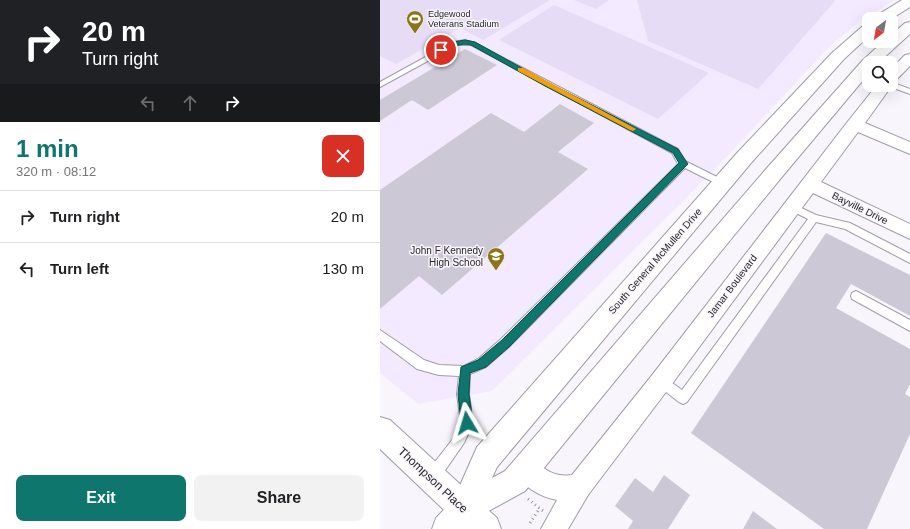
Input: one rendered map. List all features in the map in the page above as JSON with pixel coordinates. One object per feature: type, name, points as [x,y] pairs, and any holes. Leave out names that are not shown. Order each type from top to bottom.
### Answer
[{"type":"main road","points":[[892,12],[910,1]]},
{"type":"main road","points":[[877,56],[910,26]]},
{"type":"main road","name":"South General McMullen Drive","points":[[455,519],[487,457],[722,183],[838,56],[862,34]]},
{"type":"main road","points":[[455,519],[515,481],[774,173],[862,71]]},
{"type":"main road","name":"Thompson Place","points":[[380,430],[431,478],[455,519],[486,529]]},
{"type":"street","points":[[898,70],[910,58]]},
{"type":"street","name":"Jamar Boulevard","points":[[550,521],[661,381],[791,207],[879,92]]},
{"type":"street","points":[[854,124],[910,148]]},
{"type":"street","name":"Bayville Drive","points":[[809,184],[910,232]]},
{"type":"street","points":[[525,469],[547,485],[561,489],[579,486]]},
{"type":"lane","points":[[382,84],[456,43],[465,42],[473,44],[676,151],[684,164],[722,183]]},
{"type":"lane","points":[[898,87],[910,92]]},
{"type":"lane","points":[[380,335],[421,365],[438,370],[465,371],[482,363],[505,343],[684,164]]},
{"type":"lane","points":[[791,207],[814,218],[847,226],[910,259]]},
{"type":"lane","points":[[661,381],[683,398],[814,218]]},
{"type":"lane","points":[[856,296],[910,326]]},
{"type":"lane","points":[[431,478],[460,439],[467,423],[463,394],[465,371]]},
{"type":"path","points":[[525,497],[540,508],[550,521]]},
{"type":"path","points":[[530,523],[540,508]]},
{"type":"shaded area","name":"John F Kennedy High School","points":[[380,0],[895,0],[875,12],[862,12],[862,20],[831,45],[716,168],[492,391],[418,404],[380,373]]},
{"type":"shaded area","name":"Edgewood Veterans Stadium","points":[[380,0],[550,0],[483,40],[460,28],[396,64],[380,56]]},
{"type":"shaded area","points":[[574,0],[609,0],[596,9]]},
{"type":"shaded area","points":[[637,0],[835,1],[758,89],[648,41]]},
{"type":"shaded area","points":[[554,5],[709,73],[658,119],[499,40]]},
{"type":"building","points":[[465,49],[497,65],[428,110],[412,100],[380,121],[380,100]]},
{"type":"building","points":[[560,104],[594,123],[558,152],[588,169],[442,295],[419,276],[380,309],[380,190],[491,113],[524,132]]},
{"type":"building","points":[[826,233],[910,275],[910,316],[851,284],[836,308],[910,349],[910,384],[905,394],[910,397],[910,434],[867,529],[824,529],[691,433]]},
{"type":"building","points":[[664,475],[690,495],[668,529],[628,529],[633,521],[615,506],[635,478],[653,492]]},
{"type":"building","points":[[753,511],[777,529],[743,529]]},
{"type":"slow traffic","points":[[521,70],[633,129]]},
{"type":"place","name":"Edgewood Veterans Stadium","points":[[415,34]]},
{"type":"place","name":"John F Kennedy High School","points":[[496,271]]},
{"type":"route","points":[[441,50],[456,43],[465,42],[473,44],[676,151],[684,164],[505,343],[482,363],[465,371],[463,394],[467,423]]}]
